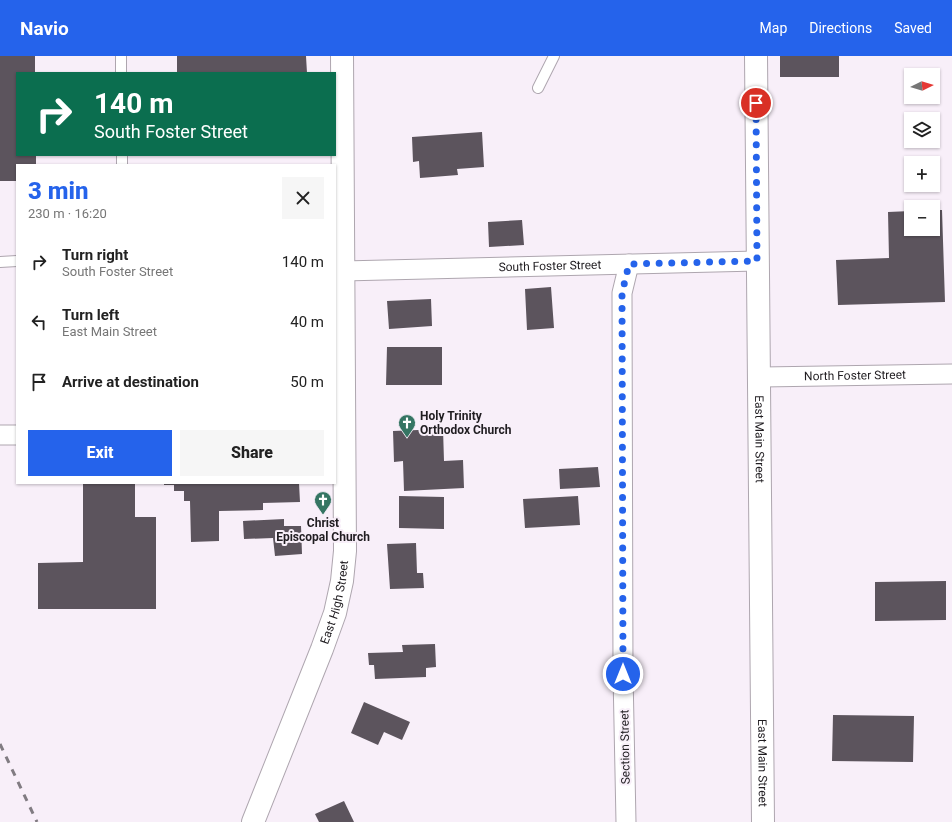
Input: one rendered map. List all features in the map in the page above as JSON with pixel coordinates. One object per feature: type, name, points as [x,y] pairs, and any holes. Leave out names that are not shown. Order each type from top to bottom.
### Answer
[{"type":"street","name":"East High Street","points":[[253,822],[320,656],[335,613],[346,551],[340,430],[344,271],[342,56]]},
{"type":"street","name":"East Main Street","points":[[756,56],[763,822]]},
{"type":"street","name":"South Foster Street","points":[[344,271],[757,261]]},
{"type":"street","name":"Section Street","points":[[626,822],[623,674],[622,293],[629,264]]},
{"type":"street","name":"North Foster Street","points":[[758,377],[952,374]]},
{"type":"street","points":[[0,435],[16,435]]},
{"type":"lane","points":[[121,56],[121,72]]},
{"type":"lane","points":[[538,88],[554,56]]},
{"type":"lane","points":[[0,262],[16,262]]},
{"type":"building","points":[[0,56],[35,56],[35,72],[16,72],[16,156],[36,156],[36,164],[16,164],[16,181],[0,181]]},
{"type":"building","points":[[177,56],[306,56],[307,72],[177,72]]},
{"type":"building","points":[[780,56],[839,56],[839,77],[780,77]]},
{"type":"building","points":[[482,132],[484,167],[457,169],[458,175],[420,178],[419,161],[413,162],[412,137]]},
{"type":"building","points":[[940,210],[942,210],[945,302],[838,305],[836,260],[889,258],[888,212],[904,211],[904,236],[940,236]]},
{"type":"building","points":[[522,220],[524,245],[489,247],[488,222]]},
{"type":"building","points":[[551,287],[554,328],[527,330],[525,289]]},
{"type":"building","points":[[431,299],[432,326],[389,329],[387,301]]},
{"type":"building","points":[[387,347],[442,347],[442,385],[386,385]]},
{"type":"building","points":[[443,429],[444,461],[463,460],[464,488],[404,491],[403,461],[394,462],[393,431]]},
{"type":"building","points":[[598,467],[600,487],[560,489],[559,469]]},
{"type":"building","points":[[83,484],[135,484],[135,517],[156,517],[156,609],[38,609],[38,563],[83,562]]},
{"type":"building","points":[[299,484],[300,502],[263,503],[263,510],[219,511],[219,541],[191,542],[190,501],[184,501],[184,491],[174,491],[174,485],[164,485]]},
{"type":"building","points":[[399,496],[444,497],[444,529],[399,528]]},
{"type":"building","points":[[578,496],[580,525],[525,528],[523,499]]},
{"type":"building","points":[[284,519],[284,526],[301,526],[302,554],[275,556],[273,538],[244,539],[243,521]]},
{"type":"building","points":[[416,543],[417,573],[423,573],[424,588],[390,589],[387,544]]},
{"type":"building","points":[[946,581],[946,620],[875,621],[875,582]]},
{"type":"building","points":[[435,644],[436,667],[426,668],[426,677],[375,679],[374,665],[369,665],[368,653],[403,652],[402,645]]},
{"type":"building","points":[[364,702],[410,722],[402,740],[384,732],[378,745],[351,733]]},
{"type":"building","points":[[833,715],[914,716],[913,762],[832,761]]},
{"type":"building","points":[[344,801],[354,822],[319,822],[315,814]]},
{"type":"railway","points":[[0,744],[37,822]]},
{"type":"place","name":"Holy Trinity Orthodox Church","points":[[407,438]]},
{"type":"place","name":"Christ Episcopal Church","points":[[323,515]]},
{"type":"route","points":[[623,674],[622,293],[629,264],[757,261],[756,103]]}]
